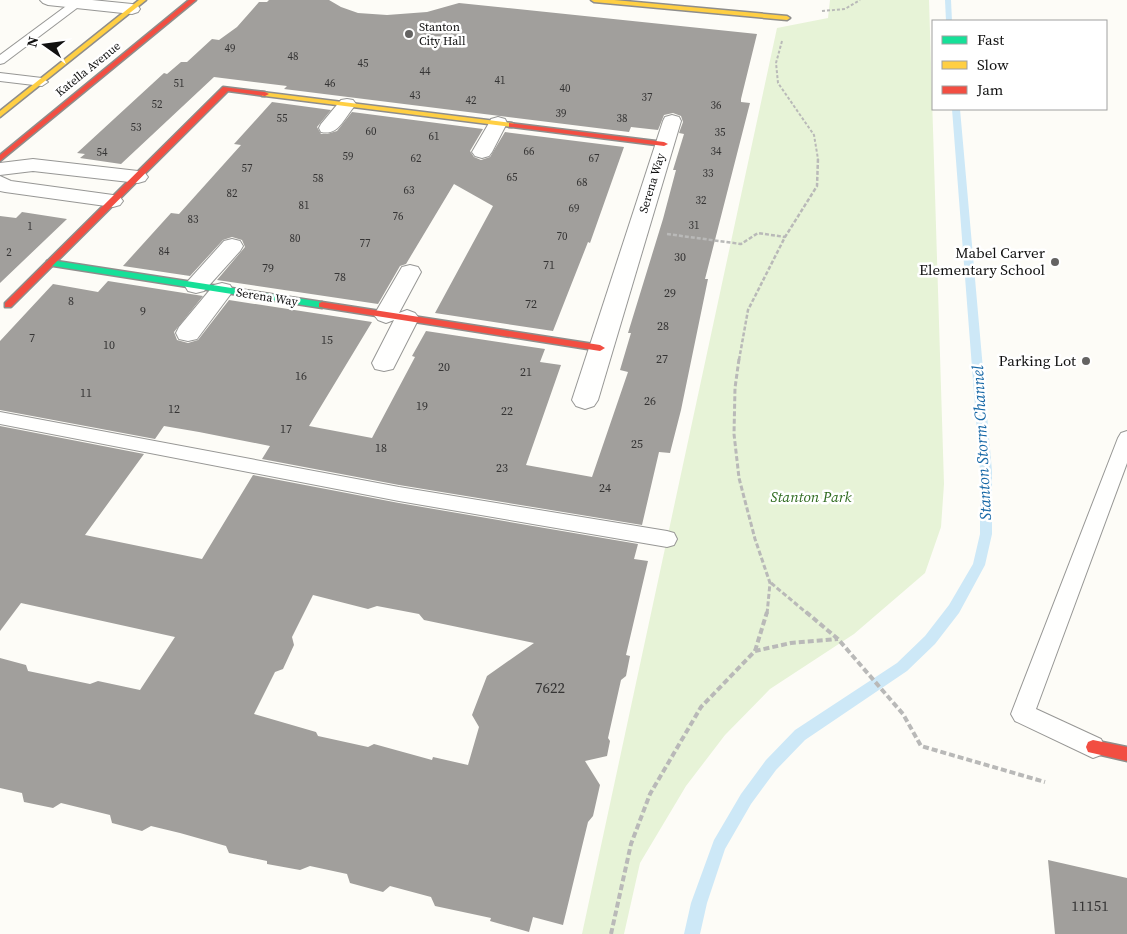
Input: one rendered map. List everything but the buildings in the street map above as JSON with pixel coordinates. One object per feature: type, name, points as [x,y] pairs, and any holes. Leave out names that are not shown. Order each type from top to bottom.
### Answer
[{"type":"street","points":[[48,0],[76,3],[138,4]]},
{"type":"street","name":"Katella Avenue","points":[[0,160],[193,0]]},
{"type":"street","points":[[594,0],[787,18]]},
{"type":"street","name":"Katella Avenue","points":[[0,115],[138,4]]},
{"type":"street","points":[[62,82],[66,74],[65,64]]},
{"type":"street","name":"Serena Way","points":[[226,89],[664,144],[600,348],[50,263],[226,89]]},
{"type":"street","points":[[328,128],[346,104]]},
{"type":"street","points":[[664,144],[672,121]]},
{"type":"street","points":[[482,152],[498,123]]},
{"type":"street","points":[[0,169],[33,165],[138,177]]},
{"type":"street","points":[[0,182],[5,186],[113,201]]},
{"type":"street","points":[[196,286],[232,246]]},
{"type":"street","points":[[8,305],[50,263]]},
{"type":"street","points":[[384,364],[410,272]]},
{"type":"street","points":[[188,333],[222,290]]},
{"type":"street","points":[[585,400],[600,348]]},
{"type":"street","points":[[1093,747],[1127,754]]},
{"type":"lane","points":[[0,61],[76,3]]},
{"type":"lane","points":[[0,77],[42,82]]},
{"type":"lane","points":[[0,418],[399,494],[667,539]]},
{"type":"lane","points":[[1093,747],[1023,714],[1127,438]]},
{"type":"path","points":[[822,11],[845,9],[860,0]]},
{"type":"path","points":[[611,934],[631,844],[650,794],[701,707],[755,651],[768,610],[770,583],[755,539],[739,478],[734,434],[735,388],[748,310],[785,237],[816,186],[819,169],[814,135],[778,83],[776,64],[783,36]]},
{"type":"path","points":[[637,230],[741,244],[758,233],[785,237]]},
{"type":"path","points":[[770,583],[838,639],[903,714],[920,746],[1045,782]]},
{"type":"path","points":[[755,651],[791,643],[838,639]]},
{"type":"green space","name":"Stanton Park","points":[[830,0],[929,0],[944,484],[941,527],[925,573],[854,634],[770,689],[725,735],[686,786],[640,863],[624,934],[582,934],[777,28],[828,18]]},
{"type":"waterway","name":"Stanton Storm Channel","points":[[948,0],[949,20]]},
{"type":"waterway","name":"Stanton Storm Channel","points":[[692,934],[699,903],[719,845],[746,799],[771,765],[800,735],[902,667],[930,640],[954,609],[979,565],[986,534],[986,471],[956,110]]},
{"type":"traffic: fast","points":[[50,263],[322,305]]},
{"type":"traffic: slow","points":[[0,115],[143,0]]},
{"type":"traffic: slow","points":[[594,0],[787,18]]},
{"type":"traffic: slow","points":[[265,94],[512,125]]},
{"type":"traffic: jam","points":[[0,159],[193,0]]},
{"type":"traffic: jam","points":[[8,305],[226,89],[265,94]]},
{"type":"traffic: jam","points":[[512,125],[664,144]]},
{"type":"traffic: jam","points":[[322,305],[600,348]]},
{"type":"traffic: jam","points":[[1093,747],[1127,754]]},
{"type":"place","name":"Stanton City Hall","points":[[409,34]]},
{"type":"place","name":"Mabel Carver Elementary School","points":[[1055,262]]},
{"type":"place","name":"Parking Lot","points":[[1086,361]]}]
